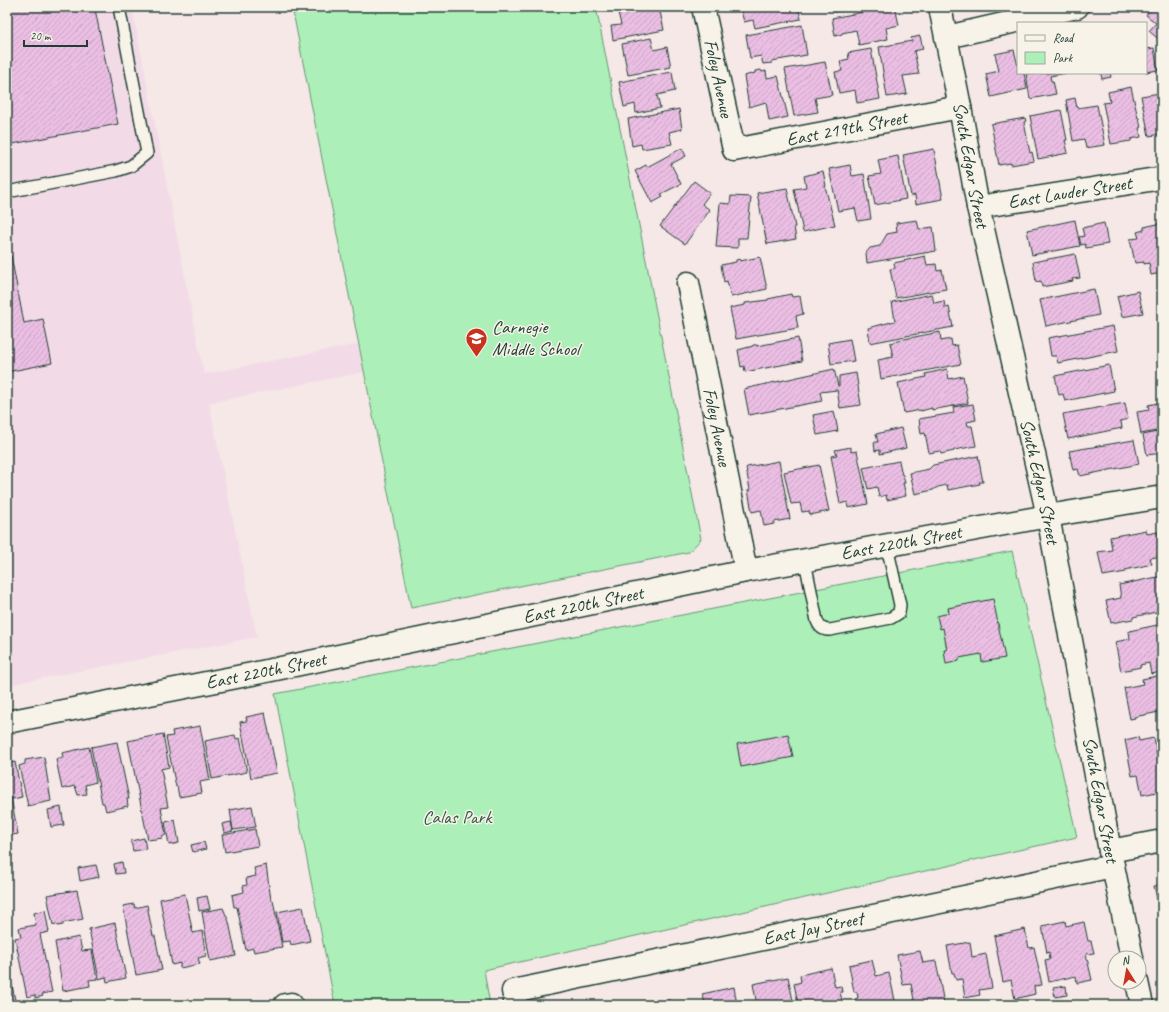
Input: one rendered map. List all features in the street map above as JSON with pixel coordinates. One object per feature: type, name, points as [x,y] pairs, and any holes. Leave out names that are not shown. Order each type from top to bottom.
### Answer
[{"type":"street","name":"Foley Avenue","points":[[703,7],[734,150]]},
{"type":"street","name":"South Edgar Street","points":[[940,7],[947,37],[978,207],[1048,516],[1130,950]]},
{"type":"street","points":[[947,37],[1077,7]]},
{"type":"street","name":"East 219th Street","points":[[734,150],[960,108]]},
{"type":"street","name":"East Lauder Street","points":[[978,207],[1162,178]]},
{"type":"street","name":"Foley Avenue","points":[[688,283],[746,571]]},
{"type":"street","name":"East 220th Street","points":[[7,722],[252,674],[746,571],[1048,516],[1162,497]]},
{"type":"street","name":"East Jay Street","points":[[514,998],[1112,858],[1162,841]]},
{"type":"street","points":[[1139,990],[1142,1005]]},
{"type":"lane","points":[[7,192],[116,171],[131,166],[147,153],[119,7]]},
{"type":"lane","points":[[805,561],[818,625],[824,630],[830,630],[891,618],[899,612],[900,605],[888,546]]},
{"type":"shaded area","name":"Carnegie Middle School","points":[[7,7],[132,7],[204,374],[358,344],[292,7],[596,7],[701,539],[689,552],[411,608],[364,372],[209,403],[257,637],[7,685]]},
{"type":"green space","points":[[292,7],[596,7],[701,539],[689,552],[411,608]]},
{"type":"green space","name":"Calas Park","points":[[1012,551],[1077,837],[484,970],[490,1005],[335,1005],[275,694]]},
{"type":"building","points":[[7,7],[100,7],[95,9],[118,124],[7,145]]},
{"type":"building","points":[[659,7],[664,30],[613,40],[611,26],[621,25],[617,8]]},
{"type":"building","points":[[740,7],[798,7],[801,19],[755,28],[753,20],[744,22]]},
{"type":"building","points":[[832,7],[861,7],[834,12]]},
{"type":"building","points":[[895,7],[899,25],[886,28],[888,39],[859,45],[856,30],[835,36],[832,18]]},
{"type":"building","points":[[1152,7],[1162,7],[1162,42],[1149,31],[1156,23],[1146,15]]},
{"type":"building","points":[[802,25],[807,55],[763,64],[761,56],[750,58],[746,35]]},
{"type":"building","points":[[920,36],[923,49],[914,51],[919,74],[903,76],[907,94],[887,97],[879,47],[912,41],[911,38]]},
{"type":"building","points":[[651,38],[654,50],[667,47],[671,67],[628,75],[622,44]]},
{"type":"building","points":[[1154,48],[1158,70],[1147,72],[1147,49]]},
{"type":"building","points":[[871,49],[880,99],[857,103],[855,90],[839,93],[835,72],[842,71],[840,61],[849,59],[848,53]]},
{"type":"building","points":[[1014,50],[1017,62],[1017,74],[1024,74],[1027,89],[991,97],[986,74],[999,71],[995,54]]},
{"type":"building","points":[[825,62],[832,95],[815,98],[818,112],[794,116],[785,69]]},
{"type":"building","points":[[761,70],[762,72],[766,71],[767,78],[778,76],[788,117],[769,121],[766,102],[749,107],[744,76]]},
{"type":"building","points":[[672,72],[675,91],[657,95],[660,108],[636,113],[635,104],[624,107],[619,82]]},
{"type":"building","points":[[1026,74],[1061,74],[1050,76],[1051,81],[1053,81],[1056,94],[1030,99]]},
{"type":"building","points":[[1101,74],[1110,74],[1111,77],[1102,79]]},
{"type":"building","points":[[1162,82],[1162,134],[1149,136],[1141,96],[1160,93],[1158,83]]},
{"type":"building","points":[[1131,87],[1141,128],[1139,128],[1141,137],[1131,139],[1131,141],[1111,144],[1103,103],[1110,102],[1108,92]]},
{"type":"building","points":[[1075,98],[1077,108],[1097,105],[1105,145],[1086,148],[1084,139],[1073,141],[1066,100]]},
{"type":"building","points":[[679,109],[682,129],[669,132],[672,144],[642,149],[641,144],[632,146],[628,119]]},
{"type":"building","points":[[1061,110],[1068,153],[1038,159],[1030,116]]},
{"type":"building","points":[[1025,118],[1026,121],[1024,122],[1030,153],[1032,152],[1034,161],[1011,165],[1011,163],[999,165],[991,124]]},
{"type":"building","points":[[682,148],[686,156],[671,164],[681,184],[661,194],[663,197],[652,203],[635,171],[646,165],[647,167]]},
{"type":"building","points":[[934,149],[943,199],[916,204],[915,195],[911,196],[903,155]]},
{"type":"building","points":[[898,156],[906,199],[875,205],[869,176],[881,174],[878,160]]},
{"type":"building","points":[[850,165],[852,176],[864,174],[871,219],[858,221],[855,208],[838,211],[829,169]]},
{"type":"building","points":[[823,171],[825,186],[835,225],[803,232],[794,189],[806,187],[804,176]]},
{"type":"building","points":[[694,181],[710,193],[702,204],[710,210],[685,244],[660,226]]},
{"type":"building","points":[[787,188],[796,239],[767,244],[757,193]]},
{"type":"building","points":[[731,196],[751,197],[747,238],[738,238],[738,248],[716,247],[720,203],[730,204]]},
{"type":"building","points":[[917,220],[919,229],[933,227],[936,251],[867,263],[866,253],[870,248],[880,246],[887,234],[897,232],[896,223]]},
{"type":"building","points":[[1075,220],[1080,246],[1032,255],[1027,230]]},
{"type":"building","points":[[1104,223],[1108,244],[1086,248],[1085,244],[1081,245],[1079,237],[1084,236],[1082,228]]},
{"type":"building","points":[[1162,223],[1162,273],[1151,275],[1149,263],[1135,263],[1130,239],[1139,238],[1137,232],[1144,230],[1144,227]]},
{"type":"building","points":[[1075,254],[1080,278],[1072,279],[1073,281],[1042,287],[1041,281],[1036,282],[1033,262]]},
{"type":"building","points":[[7,256],[11,256],[24,323],[43,319],[52,363],[7,372]]},
{"type":"building","points":[[925,256],[927,265],[936,264],[937,271],[942,270],[946,289],[896,298],[890,269],[895,268],[894,263]]},
{"type":"building","points":[[760,257],[767,289],[731,297],[727,281],[724,282],[721,265],[736,262],[736,260],[740,259],[740,261]]},
{"type":"building","points":[[1094,289],[1099,315],[1046,326],[1040,300]]},
{"type":"building","points":[[1138,291],[1143,313],[1122,317],[1117,296]]},
{"type":"building","points":[[791,294],[792,297],[800,296],[803,314],[796,316],[798,328],[736,339],[730,308],[745,305],[745,303],[768,300]]},
{"type":"building","points":[[932,294],[934,303],[944,301],[945,308],[949,307],[953,327],[870,343],[868,328],[895,321],[892,302]]},
{"type":"building","points":[[1113,326],[1118,351],[1058,363],[1056,356],[1051,356],[1048,338]]},
{"type":"building","points":[[940,332],[941,341],[951,339],[952,346],[957,345],[961,364],[881,379],[878,360],[893,357],[890,343]]},
{"type":"building","points":[[798,338],[802,361],[745,372],[744,366],[741,367],[738,350],[753,345],[757,346]]},
{"type":"building","points":[[850,339],[854,361],[831,364],[828,343]]},
{"type":"building","points":[[1109,365],[1114,391],[1065,401],[1063,394],[1059,395],[1055,376]]},
{"type":"building","points":[[834,369],[838,386],[839,376],[856,373],[861,405],[840,408],[837,390],[820,392],[822,401],[749,415],[744,389]]},
{"type":"building","points":[[947,369],[949,379],[963,376],[968,403],[932,410],[932,408],[904,413],[898,383],[926,377],[925,374]]},
{"type":"building","points":[[1125,403],[1128,419],[1121,421],[1122,428],[1068,439],[1063,414]]},
{"type":"building","points":[[1158,403],[1162,430],[1141,434],[1137,412],[1149,410],[1148,405]]},
{"type":"building","points":[[973,404],[976,420],[967,422],[968,426],[972,426],[976,446],[941,454],[940,451],[929,453],[925,433],[921,434],[919,419],[954,413],[953,407]]},
{"type":"building","points":[[834,411],[838,431],[817,435],[813,415]]},
{"type":"building","points":[[901,428],[906,448],[880,454],[880,450],[875,451],[874,442],[878,442],[876,434]]},
{"type":"building","points":[[1162,431],[1162,453],[1147,455],[1143,435]]},
{"type":"building","points":[[1134,440],[1139,464],[1080,476],[1078,469],[1073,470],[1069,451]]},
{"type":"building","points":[[851,447],[851,452],[857,451],[868,504],[848,508],[847,502],[840,504],[831,456],[837,455],[835,450]]},
{"type":"building","points":[[978,456],[983,482],[979,482],[980,484],[948,490],[947,485],[915,494],[910,473],[929,469],[933,465]]},
{"type":"building","points":[[779,461],[790,519],[774,522],[774,524],[764,526],[761,510],[752,512],[746,468]]},
{"type":"building","points":[[899,461],[905,483],[903,483],[906,496],[887,500],[886,495],[879,497],[877,487],[868,489],[863,468]]},
{"type":"building","points":[[819,465],[829,511],[810,515],[809,511],[802,512],[800,503],[791,504],[784,472]]},
{"type":"building","points":[[1146,530],[1147,534],[1158,532],[1162,556],[1150,558],[1152,564],[1125,570],[1126,572],[1103,576],[1098,552],[1112,550],[1110,537]]},
{"type":"building","points":[[1162,576],[1161,611],[1133,617],[1133,619],[1111,623],[1106,601],[1121,598],[1119,585]]},
{"type":"building","points":[[993,599],[1005,658],[982,662],[981,654],[959,658],[959,661],[946,664],[944,650],[947,650],[943,628],[940,629],[937,616],[949,613],[948,608]]},
{"type":"building","points":[[1162,624],[1162,672],[1151,674],[1149,663],[1140,665],[1141,667],[1121,671],[1115,642],[1130,639],[1129,631]]},
{"type":"building","points":[[1162,675],[1162,704],[1158,704],[1159,712],[1130,719],[1124,688],[1143,684],[1142,679]]},
{"type":"building","points":[[265,713],[277,773],[251,778],[240,722],[247,721],[246,717]]},
{"type":"building","points":[[200,726],[210,780],[200,782],[202,793],[179,797],[166,737],[173,736],[172,731]]},
{"type":"building","points":[[163,734],[169,767],[161,769],[168,807],[161,808],[166,835],[162,836],[163,838],[148,840],[128,741]]},
{"type":"building","points":[[788,734],[793,757],[741,767],[737,744]]},
{"type":"building","points":[[235,735],[236,739],[240,738],[247,772],[212,779],[205,741]]},
{"type":"building","points":[[1138,737],[1139,741],[1154,738],[1158,760],[1162,759],[1162,791],[1142,795],[1138,775],[1132,776],[1125,740]]},
{"type":"building","points":[[117,742],[129,799],[127,799],[128,806],[106,811],[104,803],[102,803],[91,747]]},
{"type":"building","points":[[89,747],[96,782],[85,785],[87,794],[78,795],[75,786],[62,789],[56,759],[63,757],[62,753]]},
{"type":"building","points":[[44,757],[51,801],[28,806],[19,766],[25,764],[25,760]]},
{"type":"building","points":[[15,762],[22,797],[11,798],[18,834],[7,836],[7,764]]},
{"type":"building","points":[[252,806],[256,827],[233,830],[230,810]]},
{"type":"building","points":[[61,807],[64,825],[51,827],[48,810]]},
{"type":"building","points":[[175,820],[179,843],[169,845],[165,822]]},
{"type":"building","points":[[231,822],[233,831],[224,833],[222,824]]},
{"type":"building","points":[[255,829],[258,846],[225,852],[222,835]]},
{"type":"building","points":[[144,838],[146,849],[133,851],[131,841]]},
{"type":"building","points":[[204,842],[206,849],[193,852],[191,845]]},
{"type":"building","points":[[122,862],[124,873],[116,874],[114,864]]},
{"type":"building","points":[[96,865],[99,877],[80,881],[78,868]]},
{"type":"building","points":[[266,865],[271,900],[273,900],[282,947],[254,952],[253,948],[246,950],[237,907],[234,907],[232,895],[244,892],[243,886],[247,885],[246,878],[256,876],[254,868]]},
{"type":"building","points":[[1162,885],[1162,933],[1158,915],[1161,915],[1154,886]]},
{"type":"building","points":[[77,890],[83,919],[63,923],[63,925],[58,926],[57,924],[53,925],[47,895]]},
{"type":"building","points":[[185,894],[193,933],[202,931],[206,956],[198,958],[200,964],[180,968],[180,963],[172,965],[160,899]]},
{"type":"building","points":[[207,896],[210,909],[199,911],[197,898]]},
{"type":"building","points":[[134,904],[135,908],[147,905],[162,970],[136,975],[123,906]]},
{"type":"building","points":[[303,907],[310,941],[291,945],[290,941],[282,942],[277,912]]},
{"type":"building","points":[[223,908],[229,922],[236,956],[210,961],[202,912]]},
{"type":"building","points":[[45,910],[49,932],[40,934],[52,992],[42,994],[43,996],[35,998],[35,995],[27,997],[15,938],[21,937],[19,928],[36,925],[34,913]]},
{"type":"building","points":[[7,913],[11,932],[7,932]]},
{"type":"building","points":[[1065,921],[1066,926],[1084,922],[1088,941],[1091,941],[1094,953],[1086,954],[1092,980],[1077,983],[1076,976],[1049,982],[1045,960],[1050,959],[1049,952],[1047,953],[1042,926]]},
{"type":"building","points":[[115,923],[126,978],[107,982],[106,977],[99,979],[89,929]]},
{"type":"building","points":[[1025,929],[1029,948],[1034,947],[1042,985],[1034,986],[1035,994],[1015,999],[1011,980],[1003,982],[994,936]]},
{"type":"building","points":[[79,937],[82,951],[92,950],[97,979],[89,980],[90,986],[63,991],[55,942]]},
{"type":"building","points":[[970,942],[972,957],[986,954],[992,988],[979,990],[980,995],[965,998],[962,979],[956,980],[954,973],[952,973],[947,946]]},
{"type":"building","points":[[920,951],[923,963],[936,961],[944,1004],[915,1005],[911,984],[903,985],[897,955]]},
{"type":"building","points":[[872,960],[876,976],[889,973],[896,1005],[856,1005],[855,999],[858,998],[857,992],[854,992],[849,965]]},
{"type":"building","points":[[7,965],[15,1000],[7,1001]]},
{"type":"building","points":[[831,968],[835,987],[841,986],[842,992],[840,992],[843,1005],[814,1005],[814,1003],[806,1004],[806,1002],[798,1003],[794,984],[801,982],[800,975]]},
{"type":"building","points":[[788,977],[794,1005],[757,1005],[753,984]]},
{"type":"building","points":[[1066,986],[1067,995],[1055,997],[1053,988]]},
{"type":"building","points":[[734,987],[737,1005],[706,1005],[702,994]]},
{"type":"building","points":[[670,1000],[671,1005],[645,1005],[645,1004]]},
{"type":"place","name":"Carnegie Middle School","points":[[476,358]]}]
